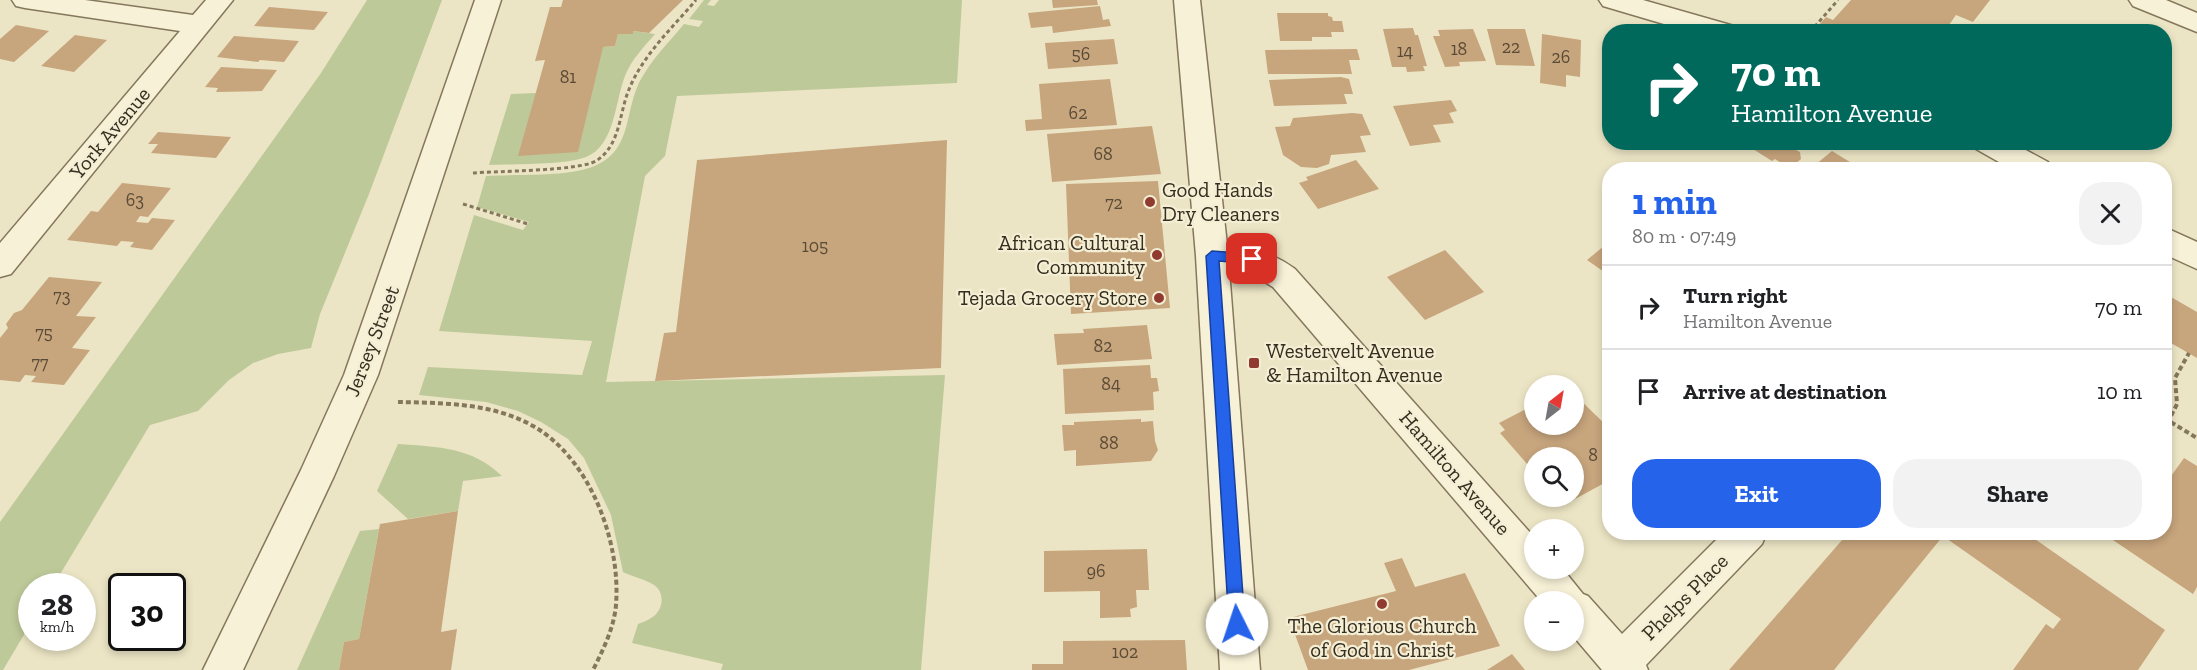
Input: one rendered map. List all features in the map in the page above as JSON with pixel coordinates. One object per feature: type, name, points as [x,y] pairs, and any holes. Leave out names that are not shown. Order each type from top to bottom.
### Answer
[{"type":"street","points":[[0,4],[5,0]]},
{"type":"street","points":[[25,0],[200,25]]},
{"type":"street","name":"York Avenue","points":[[0,265],[220,0]]},
{"type":"street","name":"Jersey Street","points":[[224,670],[361,375],[488,0]]},
{"type":"street","points":[[1187,0],[1212,256],[1240,670]]},
{"type":"street","points":[[1612,0],[1696,24]]},
{"type":"street","points":[[2142,0],[2197,23]]},
{"type":"street","points":[[2001,150],[2023,162]]},
{"type":"street","points":[[2172,244],[2197,257]]},
{"type":"street","name":"Hamilton Avenue","points":[[1212,256],[1252,259],[1269,266],[1284,278],[1524,553]]},
{"type":"street","name":"Phelps Place","points":[[1624,666],[1742,540]]},
{"type":"street","points":[[1547,579],[1558,591]]},
{"type":"street","points":[[1584,620],[1624,666]]},
{"type":"path","points":[[473,173],[570,167],[594,162],[608,151],[619,126],[628,91],[645,60],[696,0]]},
{"type":"path","points":[[1817,24],[1838,0]]},
{"type":"path","points":[[464,204],[528,224]]},
{"type":"path","points":[[2172,417],[2177,404],[2175,378],[2189,353]]},
{"type":"path","points":[[398,402],[462,404],[502,413],[534,427],[555,443],[583,475],[600,507],[613,563],[616,606],[603,651],[593,670]]},
{"type":"path","points":[[2172,423],[2197,438]]},
{"type":"green space","points":[[367,0],[442,0],[369,194],[320,314],[311,348],[278,354],[253,363],[229,380],[198,411],[150,425],[61,573],[18,573],[18,645],[3,670],[0,670],[0,522],[321,73]]},
{"type":"green space","points":[[704,0],[711,0],[707,5],[714,6],[719,0],[962,0],[957,83],[677,96],[665,156],[645,176],[606,382],[945,375],[921,670],[721,670],[723,664],[632,643],[638,624],[649,619],[658,611],[662,602],[660,593],[654,585],[623,572],[611,515],[584,458],[568,439],[518,411],[486,402],[419,395],[428,367],[582,375],[592,341],[439,331],[474,215],[523,230],[529,222],[477,207],[486,176],[569,172],[592,167],[605,160],[615,151],[621,141],[635,92],[645,72],[684,24],[699,27],[703,21],[689,19]]},
{"type":"green space","points":[[633,31],[655,34],[628,70],[613,122],[603,143],[596,151],[577,160],[539,164],[489,165],[511,94],[536,93],[603,47],[615,46],[618,34],[632,34]]},
{"type":"green space","points":[[398,444],[441,448],[467,454],[491,466],[502,476],[463,481],[458,511],[408,519],[377,491]]},
{"type":"green space","points":[[379,529],[359,639],[344,642],[339,670],[297,670],[360,531]]},
{"type":"building","points":[[563,0],[683,0],[649,33],[633,31],[633,34],[618,34],[615,46],[603,47],[578,152],[518,156],[545,60],[535,61],[550,7],[561,7]]},
{"type":"building","points":[[1052,0],[1097,0],[1098,5],[1053,8]]},
{"type":"building","points":[[1851,0],[1990,0],[1973,22],[1956,15],[1950,24],[1820,24],[1826,17],[1833,20]]},
{"type":"building","points":[[1100,6],[1103,20],[1109,19],[1111,26],[1053,33],[1052,26],[1031,28],[1028,13]]},
{"type":"building","points":[[269,7],[328,12],[314,30],[254,26]]},
{"type":"building","points":[[1277,13],[1328,13],[1333,21],[1342,21],[1344,32],[1331,32],[1332,37],[1312,37],[1312,41],[1280,41]]},
{"type":"building","points":[[16,25],[49,31],[14,62],[0,59],[0,39]]},
{"type":"building","points":[[1413,28],[1415,35],[1418,35],[1427,66],[1423,66],[1425,71],[1407,72],[1406,67],[1392,67],[1383,29]]},
{"type":"building","points":[[1473,29],[1486,61],[1459,62],[1460,66],[1445,67],[1433,36],[1440,36],[1438,30]]},
{"type":"building","points":[[1487,29],[1525,29],[1535,66],[1496,65]]},
{"type":"building","points":[[1542,34],[1581,40],[1580,77],[1566,75],[1566,87],[1540,83]]},
{"type":"building","points":[[75,35],[107,40],[74,72],[41,66]]},
{"type":"building","points":[[234,36],[299,41],[284,62],[260,60],[258,62],[217,57]]},
{"type":"building","points":[[1114,39],[1118,64],[1048,69],[1045,43]]},
{"type":"building","points":[[1357,49],[1360,60],[1349,60],[1352,74],[1268,74],[1265,50]]},
{"type":"building","points":[[221,67],[277,70],[262,91],[216,92],[218,88],[205,87]]},
{"type":"building","points":[[1341,77],[1349,79],[1353,94],[1344,94],[1347,104],[1274,106],[1269,80]]},
{"type":"building","points":[[1110,79],[1117,125],[1026,131],[1025,120],[1042,119],[1039,84]]},
{"type":"building","points":[[1451,100],[1457,111],[1449,113],[1454,123],[1433,125],[1441,142],[1410,146],[1393,106]]},
{"type":"building","points":[[1362,114],[1371,135],[1360,136],[1366,152],[1331,155],[1329,164],[1317,168],[1301,167],[1283,155],[1275,127],[1290,126],[1293,118]]},
{"type":"building","points":[[1152,126],[1161,174],[1052,182],[1047,134]]},
{"type":"building","points":[[158,132],[231,137],[216,158],[151,153],[158,144],[148,144]]},
{"type":"building","points":[[947,140],[941,368],[655,381],[664,333],[676,332],[697,160]]},
{"type":"building","points":[[1755,150],[1796,150],[1800,152],[1801,159],[1798,162],[1780,162],[1775,159],[1772,161]]},
{"type":"building","points":[[1832,151],[1850,162],[1819,162]]},
{"type":"building","points":[[1356,160],[1379,189],[1318,209],[1299,183],[1308,180],[1306,177]]},
{"type":"building","points":[[1158,181],[1170,308],[1071,314],[1066,184]]},
{"type":"building","points":[[122,183],[171,188],[148,217],[140,216],[136,222],[148,223],[152,218],[175,220],[152,250],[130,247],[134,242],[121,241],[117,246],[67,240],[91,211],[98,212]]},
{"type":"building","points":[[1602,248],[1602,270],[1587,260]]},
{"type":"building","points":[[1445,250],[1484,292],[1425,320],[1387,277]]},
{"type":"building","points":[[49,277],[102,282],[76,316],[96,317],[72,348],[90,350],[64,385],[31,382],[36,376],[25,375],[20,382],[0,380],[0,338],[8,328],[6,324],[14,313],[22,310]]},
{"type":"building","points":[[2172,298],[2197,312],[2197,358],[2172,344]]},
{"type":"building","points":[[1147,325],[1152,359],[1057,365],[1054,334],[1084,333],[1083,329]]},
{"type":"building","points":[[1150,365],[1151,378],[1157,378],[1159,391],[1153,392],[1154,410],[1065,414],[1063,369]]},
{"type":"building","points":[[1584,404],[1602,421],[1602,484],[1584,494],[1584,447],[1524,447],[1524,461],[1500,433],[1505,430],[1499,423],[1524,410],[1524,435],[1584,435]]},
{"type":"building","points":[[1141,419],[1141,422],[1153,421],[1158,450],[1151,461],[1076,466],[1076,450],[1064,451],[1062,425],[1074,425],[1074,422]]},
{"type":"building","points":[[2184,458],[2197,466],[2197,587],[2193,594],[2113,540],[2172,540],[2172,475]]},
{"type":"building","points":[[458,511],[441,632],[457,629],[451,670],[339,670],[344,642],[359,639],[380,524]]},
{"type":"building","points":[[1842,540],[1940,540],[1834,670],[1729,670]]},
{"type":"building","points":[[1949,540],[2036,540],[2165,630],[2138,670],[2013,670],[2046,624],[2053,629],[2061,619]]},
{"type":"building","points":[[1147,549],[1149,590],[1136,590],[1137,607],[1130,609],[1131,617],[1100,618],[1100,591],[1044,592],[1044,551]]},
{"type":"building","name":"The Glorious Church of God in Christ","points":[[1402,558],[1415,587],[1465,573],[1500,646],[1409,670],[1308,670],[1289,618],[1396,591],[1384,563]]},
{"type":"building","points":[[1185,640],[1187,670],[1032,670],[1032,664],[1063,664],[1063,641]]},
{"type":"building","points":[[1512,654],[1525,670],[1487,670]]},
{"type":"place","name":"Good Hands Dry Cleaners","points":[[1150,202]]},
{"type":"place","name":"African Cultural Community","points":[[1157,255]]},
{"type":"place","name":"Tejada Grocery Store","points":[[1159,298]]},
{"type":"place","name":"Westervelt Avenue & Hamilton Avenue","points":[[1254,363]]},
{"type":"place","name":"The Glorious Church of God in Christ","points":[[1382,604]]},
{"type":"route","points":[[1237,624],[1212,256],[1252,259]]}]
